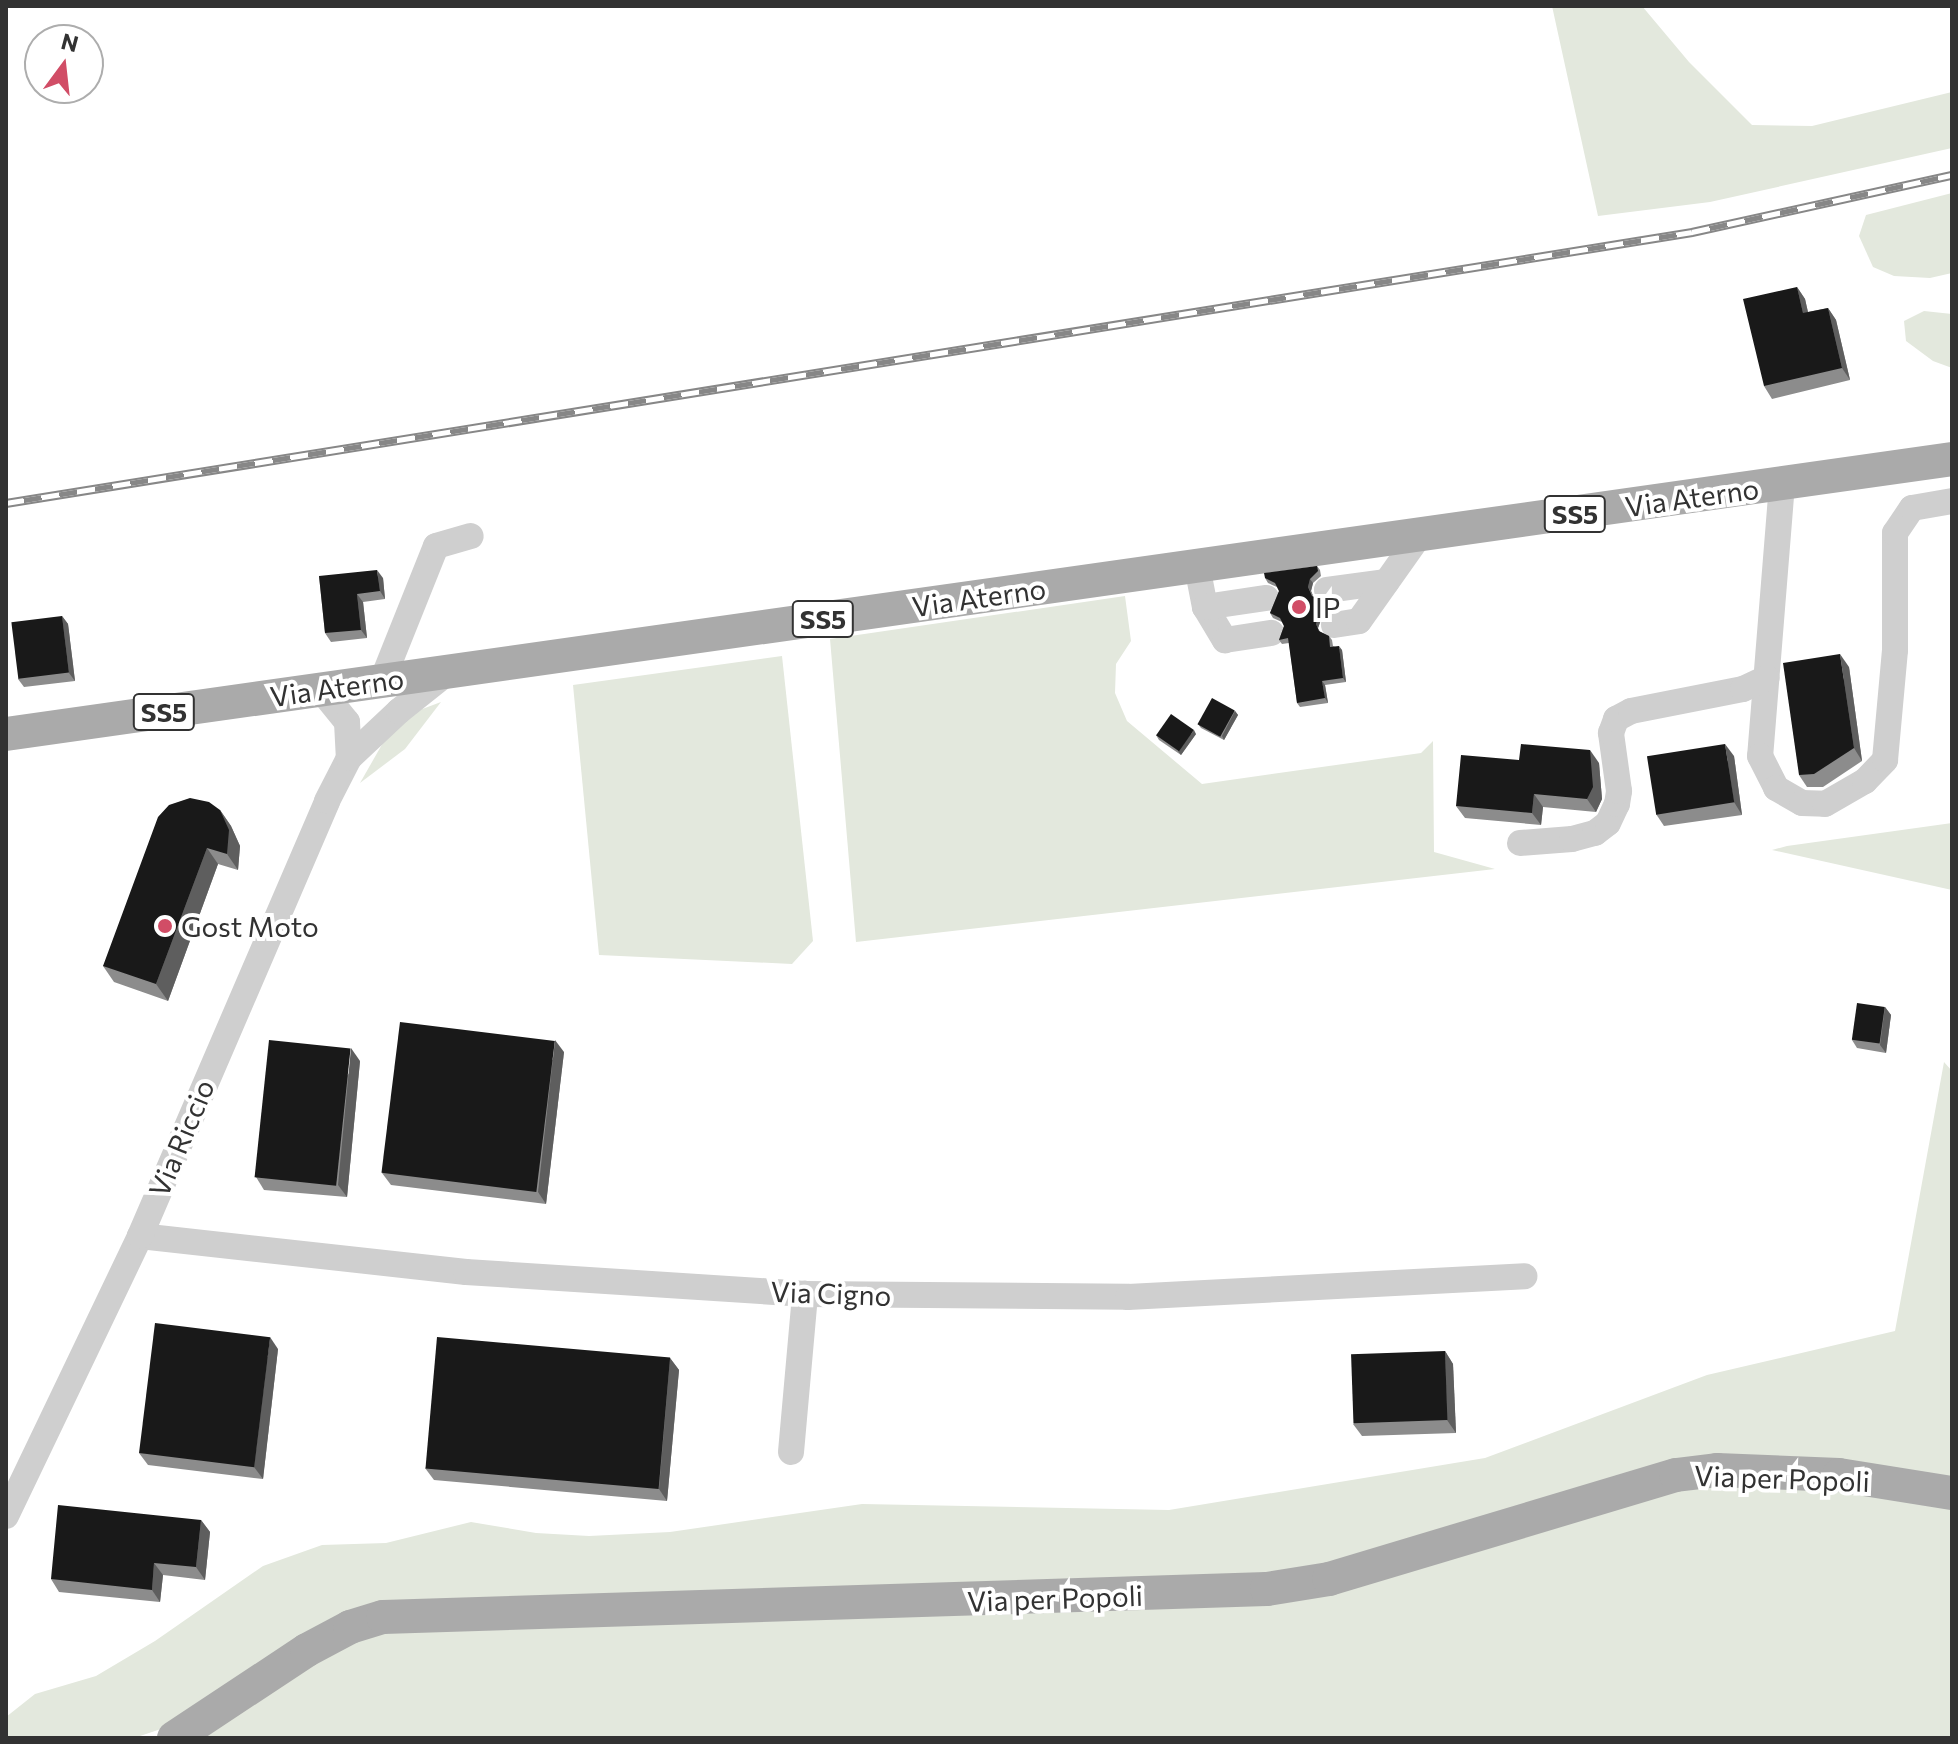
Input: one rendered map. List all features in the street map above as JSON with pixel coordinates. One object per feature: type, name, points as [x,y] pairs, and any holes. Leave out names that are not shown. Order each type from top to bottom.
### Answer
[{"type":"main road","name":"Via Aterno","points":[[6,734],[1952,459]]},
{"type":"main road","name":"Via per Popoli","points":[[174,1738],[307,1650],[350,1627],[383,1617],[1267,1589],[1329,1579],[1676,1475],[1717,1470],[1839,1475],[1952,1493]]},
{"type":"lane","points":[[1782,484],[1760,756],[1776,788],[1802,803],[1825,804],[1865,781],[1885,760],[1895,650],[1895,533],[1912,508],[1952,501]]},
{"type":"lane","points":[[1334,625],[1359,621],[1420,535]]},
{"type":"lane","points":[[382,681],[436,546],[471,536]]},
{"type":"lane","points":[[1197,566],[1205,607],[1225,640],[1271,633]]},
{"type":"lane","points":[[1327,590],[1386,582]]},
{"type":"lane","points":[[1205,607],[1266,598]]},
{"type":"lane","name":"Via Riccio","points":[[6,1516],[140,1236],[286,891],[349,758],[448,672]]},
{"type":"lane","points":[[1520,843],[1572,839],[1595,833],[1608,823],[1619,791],[1611,733],[1616,719],[1631,711],[1743,689],[1767,678]]},
{"type":"lane","points":[[321,690],[347,722],[349,758]]},
{"type":"lane","name":"Via Cigno","points":[[140,1236],[466,1272],[805,1294],[1128,1297],[1524,1276]]},
{"type":"lane","points":[[791,1452],[805,1294]]},
{"type":"shaded area","points":[[1552,6],[1642,6],[1689,62],[1752,125],[1812,126],[1952,92],[1952,148],[1710,202],[1598,216]]},
{"type":"shaded area","points":[[1952,193],[1952,273],[1930,278],[1894,276],[1873,267],[1859,236],[1866,215]]},
{"type":"shaded area","points":[[1924,311],[1952,314],[1952,368],[1933,361],[1906,341],[1904,321]]},
{"type":"shaded area","points":[[1125,596],[1131,641],[1116,664],[1115,693],[1127,721],[1202,784],[1421,753],[1433,741],[1434,852],[1495,869],[856,942],[830,639]]},
{"type":"shaded area","points":[[782,656],[813,941],[792,964],[599,955],[573,685]]},
{"type":"shaded area","points":[[441,702],[405,749],[360,783],[384,741],[417,711]]},
{"type":"shaded area","points":[[1952,823],[1952,890],[1772,850],[1787,846]]},
{"type":"shaded area","points":[[1944,1062],[1952,1071],[1952,1478],[1716,1456],[1325,1565],[1265,1575],[412,1600],[158,1730],[134,1738],[6,1738],[6,1717],[35,1694],[96,1676],[155,1641],[263,1566],[322,1545],[386,1543],[471,1522],[536,1533],[589,1536],[670,1532],[862,1504],[1169,1510],[1485,1458],[1707,1375],[1895,1331]]},
{"type":"shaded area","points":[[1717,1484],[1838,1489],[1952,1507],[1952,1738],[204,1738],[314,1662],[355,1640],[386,1631],[1123,1610],[1647,1496]]},
{"type":"building","points":[[1797,287],[1803,313],[1828,308],[1842,368],[1764,386],[1743,299]]},
{"type":"building","points":[[1317,566],[1318,571],[1310,579],[1308,587],[1312,596],[1323,601],[1316,624],[1319,631],[1329,636],[1330,647],[1339,646],[1343,678],[1322,681],[1325,698],[1297,703],[1288,638],[1279,640],[1284,626],[1280,618],[1270,613],[1279,591],[1275,583],[1265,578],[1264,573]]},
{"type":"building","points":[[377,570],[380,591],[357,594],[361,630],[325,633],[319,576]]},
{"type":"building","points":[[62,616],[69,673],[18,679],[11,622]]},
{"type":"building","points":[[1840,654],[1854,748],[1814,774],[1799,775],[1783,663]]},
{"type":"building","points":[[1212,698],[1235,711],[1220,737],[1197,724]]},
{"type":"building","points":[[1171,714],[1194,730],[1179,751],[1156,735]]},
{"type":"building","points":[[1521,744],[1590,750],[1593,787],[1587,799],[1534,794],[1532,813],[1456,806],[1461,755],[1519,760]]},
{"type":"building","points":[[1725,744],[1734,802],[1656,815],[1647,756]]},
{"type":"building","name":"Gost Moto","points":[[190,798],[209,802],[220,810],[229,830],[227,854],[207,848],[156,984],[103,966],[158,817],[169,805]]},
{"type":"building","points":[[1857,1003],[1885,1007],[1880,1044],[1852,1040]]},
{"type":"building","points":[[400,1022],[555,1041],[536,1192],[381,1173]]},
{"type":"building","points":[[269,1040],[351,1049],[336,1186],[255,1177]]},
{"type":"building","points":[[155,1323],[270,1337],[254,1467],[139,1453]]},
{"type":"building","points":[[437,1337],[670,1357],[659,1489],[425,1468]]},
{"type":"building","points":[[1445,1351],[1447,1420],[1353,1423],[1351,1354]]},
{"type":"building","points":[[58,1505],[201,1520],[196,1567],[154,1563],[152,1590],[51,1579]]},
{"type":"railway","points":[[6,503],[1692,232],[1952,175]]},
{"type":"place","name":"IP","points":[[1299,607]]},
{"type":"place","name":"Gost Moto","points":[[165,926]]}]
